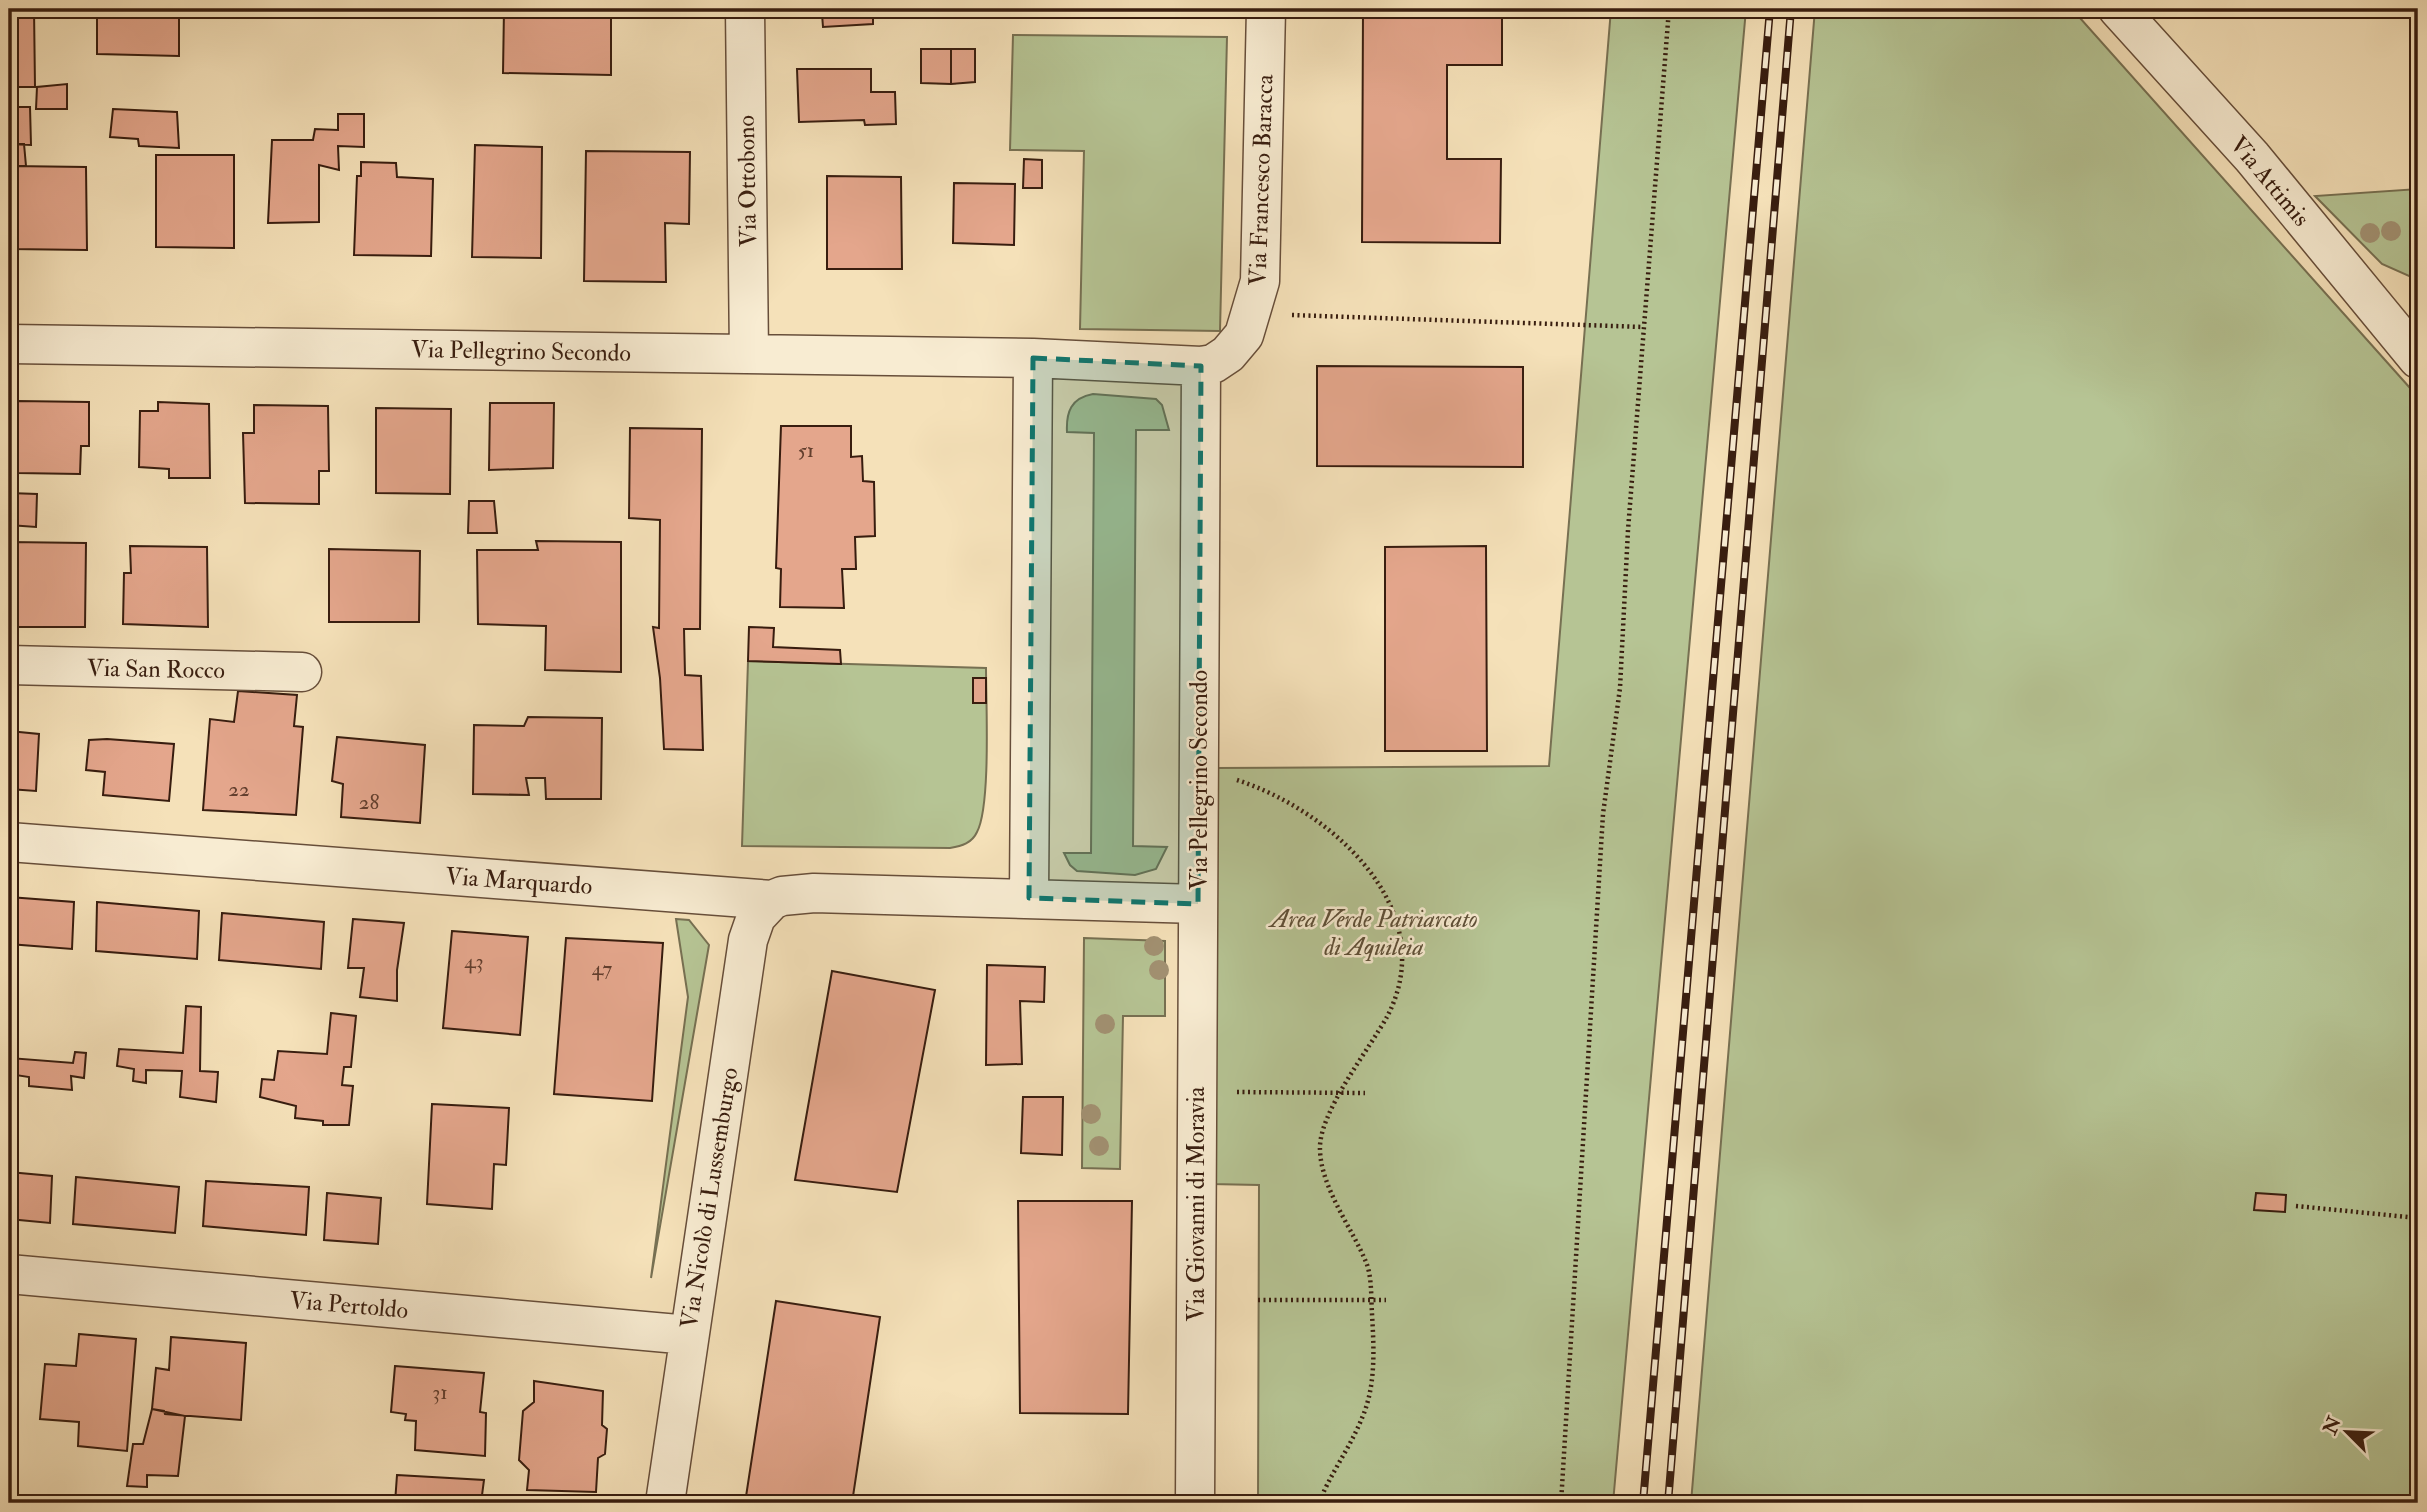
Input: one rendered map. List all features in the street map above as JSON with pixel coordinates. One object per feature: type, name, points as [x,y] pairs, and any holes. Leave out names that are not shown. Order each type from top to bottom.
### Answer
[{"type":"street","name":"Via Ottobono","points":[[745,9],[749,354]]},
{"type":"street","name":"Via Francesco Baracca","points":[[1200,366],[1213,364],[1228,354],[1244,335],[1260,281],[1266,9]]},
{"type":"street","name":"Via Attimis","points":[[2118,9],[2252,157],[2416,350]]},
{"type":"street","name":"Via Pellegrino Secondo","points":[[9,344],[1032,358],[1200,366],[1198,904],[1029,898]]},
{"type":"street","points":[[1029,898],[1032,358]]},
{"type":"street","name":"Via San Rocco","points":[[9,665],[302,672]]},
{"type":"street","name":"Via Marquardo","points":[[9,842],[772,900],[814,893],[1029,898]]},
{"type":"street","name":"Via Nicolò di Lussemburgo","points":[[665,1503],[748,940],[756,917],[772,900]]},
{"type":"street","name":"Via Giovanni di Moravia","points":[[1195,1503],[1198,904]]},
{"type":"street","name":"Via Pertoldo","points":[[9,1274],[689,1335]]},
{"type":"path","points":[[1561,1503],[1603,814],[1619,688],[1669,9]]},
{"type":"path","points":[[1252,313],[1644,327]]},
{"type":"path","points":[[1199,768],[1255,786],[1345,841],[1394,908],[1402,946],[1399,985],[1389,1012],[1324,1121],[1320,1150],[1349,1233],[1367,1263],[1371,1300],[1372,1384],[1363,1417],[1319,1503]]},
{"type":"path","points":[[1197,1092],[1365,1093]]},
{"type":"path","points":[[2296,1206],[2418,1218]]},
{"type":"path","points":[[1258,1300],[1386,1300]]},
{"type":"highlighted area","points":[[1033,358],[1201,366],[1198,904],[1029,898]]},
{"type":"green space","name":"Area Verde Patriarcato di Aquileia","points":[[1611,9],[1746,9],[1613,1503],[1258,1503],[1259,1185],[1211,1184],[1215,768],[1549,766]]},
{"type":"green space","points":[[1815,9],[2072,9],[2418,397],[2418,1503],[1691,1503]]},
{"type":"green space","points":[[1013,35],[1227,37],[1220,331],[1080,329],[1084,151],[1010,150]]},
{"type":"green space","points":[[2418,189],[2418,280],[2382,264],[2315,196]]},
{"type":"green space","points":[[1093,394],[1156,399],[1162,405],[1169,430],[1136,430],[1133,846],[1167,847],[1156,869],[1135,875],[1077,871],[1070,865],[1064,853],[1091,853],[1094,433],[1067,432],[1067,425],[1071,407],[1080,399]]},
{"type":"green space","points":[[748,661],[986,668],[986,778],[981,819],[975,836],[966,843],[950,848],[742,846]]},
{"type":"green space","points":[[676,919],[689,920],[709,945],[651,1278],[688,997]]},
{"type":"green space","points":[[1084,938],[1165,941],[1165,1016],[1123,1016],[1120,1169],[1082,1168]]},
{"type":"building","points":[[9,9],[34,9],[35,87],[9,87]]},
{"type":"building","points":[[97,9],[179,9],[179,56],[97,54]]},
{"type":"building","points":[[504,9],[611,9],[611,75],[503,73]]},
{"type":"building","points":[[797,9],[873,9],[873,24],[823,27],[822,14],[798,13]]},
{"type":"building","points":[[1363,9],[1502,9],[1502,65],[1447,65],[1447,159],[1501,159],[1500,243],[1362,242]]},
{"type":"building","points":[[921,49],[951,49],[951,84],[921,83]]},
{"type":"building","points":[[951,49],[975,49],[975,82],[951,84]]},
{"type":"building","points":[[797,69],[871,69],[871,92],[895,92],[896,124],[865,125],[864,120],[799,122]]},
{"type":"building","points":[[67,84],[67,109],[36,109],[37,87]]},
{"type":"building","points":[[9,107],[30,107],[31,145],[9,144]]},
{"type":"building","points":[[113,109],[177,112],[179,148],[139,146],[138,139],[110,137]]},
{"type":"building","points":[[338,114],[364,114],[364,147],[338,146],[339,170],[319,165],[319,222],[268,223],[272,140],[313,140],[315,129],[338,130]]},
{"type":"building","points":[[9,144],[24,144],[26,166],[9,166]]},
{"type":"building","points":[[475,145],[542,147],[541,258],[472,257]]},
{"type":"building","points":[[586,151],[690,152],[689,224],[665,223],[666,282],[584,281]]},
{"type":"building","points":[[156,155],[234,155],[234,248],[156,247]]},
{"type":"building","points":[[1024,159],[1042,160],[1042,188],[1023,188]]},
{"type":"building","points":[[361,162],[396,163],[397,177],[433,179],[431,256],[354,255],[357,176],[361,176]]},
{"type":"building","points":[[12,166],[86,167],[87,250],[11,249]]},
{"type":"building","points":[[827,176],[901,177],[902,269],[827,269]]},
{"type":"building","points":[[954,183],[1015,184],[1014,245],[953,243]]},
{"type":"building","points":[[1317,366],[1523,367],[1523,467],[1317,466]]},
{"type":"building","points":[[17,401],[89,402],[89,446],[81,446],[80,474],[17,473]]},
{"type":"building","points":[[158,402],[209,404],[210,478],[169,478],[169,469],[139,467],[140,411],[158,411]]},
{"type":"building","points":[[490,403],[554,403],[553,468],[489,470]]},
{"type":"building","points":[[254,405],[328,406],[329,471],[319,471],[319,504],[245,503],[243,433],[254,433]]},
{"type":"building","points":[[376,408],[451,409],[450,494],[376,493]]},
{"type":"building","points":[[781,426],[851,426],[851,457],[862,456],[863,481],[874,482],[875,536],[855,537],[856,569],[842,569],[844,608],[780,607],[781,569],[776,568]]},
{"type":"building","points":[[630,428],[702,429],[700,629],[684,629],[685,675],[701,676],[703,750],[664,749],[660,678],[653,627],[659,628],[660,520],[629,518]]},
{"type":"building","points":[[9,493],[37,494],[36,527],[9,525]]},
{"type":"building","points":[[469,501],[494,501],[497,533],[468,533]]},
{"type":"building","points":[[536,541],[621,542],[621,672],[545,670],[546,626],[478,624],[477,550],[538,550]]},
{"type":"building","points":[[9,542],[86,543],[85,627],[9,627]]},
{"type":"building","points":[[130,546],[207,547],[208,627],[123,624],[124,573],[131,573]]},
{"type":"building","points":[[1486,546],[1487,751],[1385,751],[1385,547]]},
{"type":"building","points":[[329,549],[420,551],[419,622],[329,622]]},
{"type":"building","points":[[749,627],[774,628],[773,647],[840,650],[841,664],[748,661]]},
{"type":"building","points":[[973,678],[986,678],[986,703],[973,703]]},
{"type":"building","points":[[238,691],[297,695],[294,726],[303,727],[296,815],[203,810],[210,719],[234,722]]},
{"type":"building","points":[[528,717],[602,718],[601,799],[546,799],[545,778],[526,778],[529,795],[473,794],[474,725],[524,726]]},
{"type":"building","points":[[9,731],[39,734],[36,791],[9,789]]},
{"type":"building","points":[[337,737],[425,745],[420,823],[341,817],[343,784],[332,781]]},
{"type":"building","points":[[89,740],[174,744],[169,801],[103,795],[105,772],[86,770]]},
{"type":"building","points":[[9,897],[74,902],[72,949],[9,944]]},
{"type":"building","points":[[97,902],[199,911],[197,959],[96,951]]},
{"type":"building","points":[[222,913],[324,922],[321,969],[219,960]]},
{"type":"building","points":[[353,919],[404,923],[397,970],[397,1001],[360,997],[364,968],[348,968]]},
{"type":"building","points":[[452,931],[528,937],[520,1035],[443,1028]]},
{"type":"building","points":[[566,938],[663,943],[652,1101],[554,1094]]},
{"type":"building","points":[[987,965],[1045,967],[1044,1002],[1020,1001],[1022,1064],[986,1065]]},
{"type":"building","points":[[832,971],[935,990],[897,1192],[795,1180]]},
{"type":"building","points":[[186,1006],[201,1007],[200,1071],[218,1072],[216,1102],[180,1097],[182,1071],[146,1070],[146,1083],[133,1081],[134,1069],[117,1066],[119,1049],[183,1053]]},
{"type":"building","points":[[331,1013],[356,1016],[351,1067],[344,1067],[342,1085],[353,1086],[349,1125],[323,1125],[323,1121],[295,1118],[296,1106],[260,1097],[262,1079],[274,1080],[278,1051],[327,1054]]},
{"type":"building","points":[[75,1052],[86,1053],[84,1078],[71,1076],[72,1090],[29,1086],[29,1077],[9,1074],[10,1058],[73,1063]]},
{"type":"building","points":[[1023,1097],[1063,1097],[1062,1155],[1021,1153]]},
{"type":"building","points":[[432,1104],[509,1108],[506,1165],[494,1164],[492,1209],[427,1204]]},
{"type":"building","points":[[9,1172],[52,1176],[50,1223],[9,1219]]},
{"type":"building","points":[[76,1177],[179,1187],[175,1233],[73,1224]]},
{"type":"building","points":[[206,1181],[309,1187],[306,1235],[203,1226]]},
{"type":"building","points":[[327,1193],[381,1198],[378,1244],[324,1240]]},
{"type":"building","points":[[2256,1193],[2286,1195],[2285,1212],[2254,1210]]},
{"type":"building","points":[[1018,1201],[1132,1201],[1128,1414],[1020,1413]]},
{"type":"building","points":[[776,1301],[880,1317],[852,1503],[745,1503]]},
{"type":"building","points":[[79,1334],[136,1339],[127,1451],[78,1446],[79,1422],[40,1419],[45,1364],[76,1366]]},
{"type":"building","points":[[171,1337],[246,1343],[241,1420],[165,1414],[164,1411],[152,1409],[156,1368],[169,1370]]},
{"type":"building","points":[[395,1366],[484,1373],[480,1412],[486,1413],[485,1456],[415,1450],[416,1421],[405,1420],[406,1414],[391,1412]]},
{"type":"building","points":[[534,1381],[603,1391],[602,1425],[607,1429],[605,1454],[598,1458],[596,1492],[527,1490],[529,1470],[519,1460],[523,1411],[534,1402]]},
{"type":"building","points":[[152,1409],[185,1416],[178,1476],[147,1475],[147,1487],[127,1486],[133,1444],[143,1444]]},
{"type":"building","points":[[397,1475],[484,1480],[481,1503],[395,1503]]},
{"type":"building","points":[[1021,1498],[1103,1499],[1103,1503],[1021,1503]]},
{"type":"railway","points":[[1643,1503],[1770,9]]},
{"type":"railway","points":[[1668,1503],[1791,9]]}]
